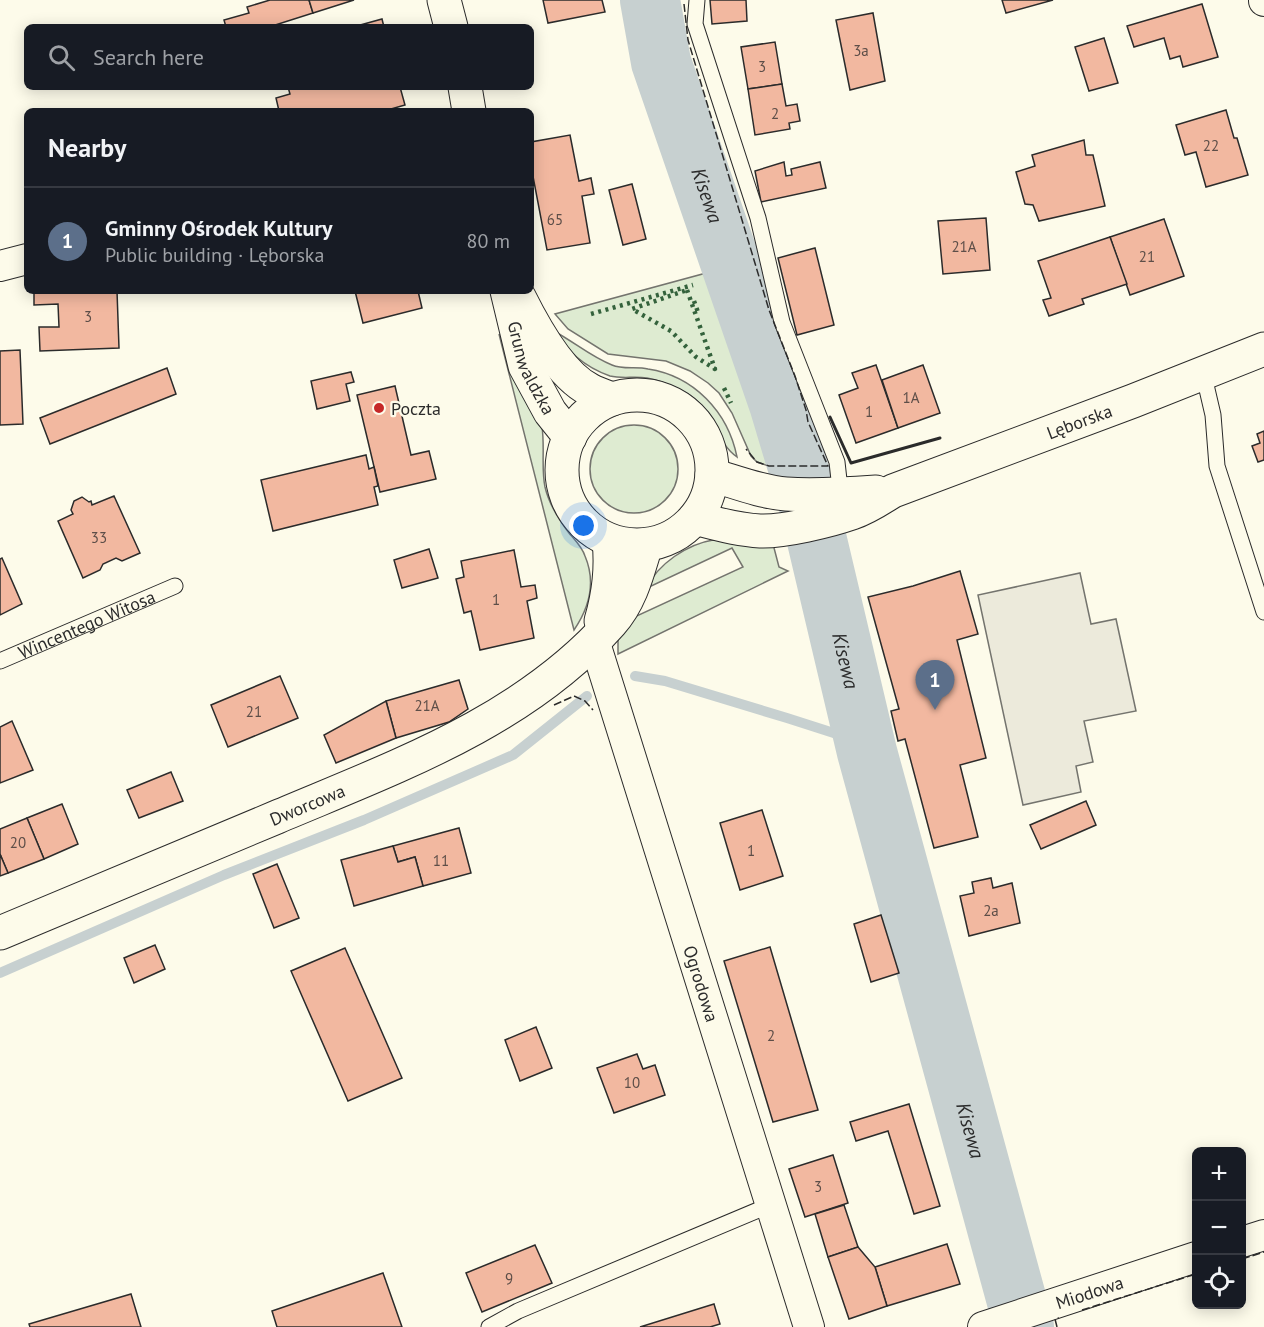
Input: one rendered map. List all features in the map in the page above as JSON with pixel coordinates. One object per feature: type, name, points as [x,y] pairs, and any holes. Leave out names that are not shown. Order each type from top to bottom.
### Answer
[{"type":"main road","points":[[444,0],[450,24]]},
{"type":"main road","points":[[466,90],[469,108]]},
{"type":"main road","name":"Grunwaldzka","points":[[508,294],[525,366],[550,412],[570,437]]},
{"type":"main road","name":"Grunwaldzka","points":[[518,294],[545,342],[570,375],[589,390],[612,399]]},
{"type":"main road","name":"Lęborska","points":[[712,475],[752,487],[842,505],[872,504],[893,490],[1134,401],[1264,349]]},
{"type":"main road","points":[[642,395],[665,400],[685,412],[701,430],[710,451],[712,475],[707,498],[695,518],[678,534],[656,544],[633,546],[609,541],[589,529],[573,511],[564,489],[561,466],[570,437],[579,422],[597,406],[612,399],[642,395]]},
{"type":"main road","name":"Lęborska","points":[[695,518],[720,525],[761,531],[793,527],[842,505]]},
{"type":"main road","points":[[594,640],[609,589],[612,566],[609,541]]},
{"type":"main road","name":"Dworcowa","points":[[0,933],[434,751],[529,695],[565,667],[612,622],[624,605],[646,544]]},
{"type":"street","points":[[0,266],[24,260]]},
{"type":"street","name":"Ogrodowa","points":[[594,640],[809,1327]]},
{"type":"street","points":[[1246,1241],[1264,1235]]},
{"type":"street","name":"Miodowa","points":[[988,1325],[1192,1259]]},
{"type":"lane","points":[[697,0],[694,24],[758,218],[782,322],[837,462],[842,505]]},
{"type":"lane","points":[[1203,372],[1213,416],[1217,466],[1264,612]]},
{"type":"lane","name":"Wincentego Witosa","points":[[0,661],[175,586]]},
{"type":"lane","points":[[489,1327],[518,1311],[770,1205]]},
{"type":"green space","points":[[710,272],[769,466],[757,462],[751,456],[732,413],[719,393],[708,383],[690,371],[666,361],[608,354],[568,329],[555,314]]},
{"type":"green space","points":[[552,330],[612,365],[644,368],[665,373],[694,388],[717,411],[726,425],[737,457],[723,442],[703,408],[686,393],[652,379],[615,377],[600,372],[577,358]]},
{"type":"green space","points":[[499,334],[542,427],[544,480],[549,500],[562,523],[582,549],[588,566],[590,585],[587,604],[574,630]]},
{"type":"green space","points":[[634,425],[659,432],[671,444],[678,469],[671,494],[659,506],[634,513],[609,506],[597,494],[590,469],[597,444],[609,432]]},
{"type":"green space","points":[[713,540],[773,544],[779,567],[788,571],[618,654],[618,639],[630,619],[743,567],[732,548],[647,588],[658,571],[674,556],[703,542]]},
{"type":"shaded area","points":[[1080,573],[1091,624],[1116,619],[1136,711],[1084,721],[1093,762],[1076,766],[1081,792],[1023,805],[978,595]]},
{"type":"building","points":[[270,0],[309,0],[313,13],[278,24],[225,24],[224,20],[249,13],[247,7]]},
{"type":"building","points":[[309,0],[354,0],[313,13]]},
{"type":"building","points":[[543,0],[602,0],[605,12],[548,23]]},
{"type":"building","points":[[710,0],[746,0],[747,21],[712,24]]},
{"type":"building","points":[[1002,0],[1053,0],[1006,13]]},
{"type":"building","points":[[1202,4],[1218,57],[1183,67],[1180,56],[1170,59],[1164,38],[1134,47],[1127,26]]},
{"type":"building","points":[[873,13],[885,81],[850,90],[836,20]]},
{"type":"building","points":[[382,19],[383,24],[364,24]]},
{"type":"building","points":[[1104,38],[1118,83],[1089,91],[1075,47]]},
{"type":"building","points":[[775,42],[782,84],[748,89],[741,47]]},
{"type":"building","points":[[782,84],[786,106],[797,104],[800,121],[789,123],[790,129],[755,135],[748,89]]},
{"type":"building","points":[[289,90],[401,90],[405,105],[394,108],[278,108],[276,98],[290,94]]},
{"type":"building","points":[[1226,110],[1248,175],[1206,187],[1196,152],[1185,155],[1176,125]]},
{"type":"building","points":[[570,135],[579,181],[591,178],[594,194],[582,196],[590,243],[547,250],[534,182],[534,141]]},
{"type":"building","points":[[1084,140],[1086,155],[1093,155],[1105,206],[1039,221],[1033,205],[1025,204],[1016,172],[1035,166],[1032,155]]},
{"type":"building","points":[[784,162],[786,176],[792,175],[791,169],[820,162],[826,188],[761,202],[755,171]]},
{"type":"building","points":[[632,184],[646,239],[623,245],[609,190]]},
{"type":"building","points":[[986,218],[990,270],[943,274],[938,221]]},
{"type":"building","points":[[1164,219],[1184,276],[1130,295],[1110,237]]},
{"type":"building","points":[[1110,237],[1127,284],[1082,299],[1084,304],[1049,316],[1043,300],[1051,298],[1038,261]]},
{"type":"building","points":[[815,248],[834,325],[797,335],[778,258]]},
{"type":"building","points":[[34,294],[117,294],[119,348],[40,351],[39,327],[59,327],[58,304],[34,305]]},
{"type":"building","points":[[356,294],[419,294],[422,308],[363,323]]},
{"type":"building","points":[[20,350],[23,424],[0,425],[0,351]]},
{"type":"building","points":[[876,365],[898,428],[856,443],[839,395],[858,388],[852,373]]},
{"type":"building","points":[[923,365],[940,413],[898,428],[882,380]]},
{"type":"building","points":[[167,368],[176,394],[50,444],[40,418]]},
{"type":"building","points":[[351,372],[354,382],[346,384],[350,401],[317,409],[311,381]]},
{"type":"building","points":[[395,386],[411,455],[429,451],[436,479],[380,492],[357,395]]},
{"type":"building","points":[[1264,431],[1264,460],[1258,462],[1252,446],[1260,443],[1257,434]]},
{"type":"building","points":[[366,455],[369,469],[374,467],[378,486],[374,487],[378,505],[273,531],[261,480]]},
{"type":"building","points":[[114,496],[140,553],[122,561],[116,558],[103,564],[100,570],[83,578],[58,521],[73,514],[71,510],[74,501],[82,497],[91,501],[92,505]]},
{"type":"building","points":[[429,549],[438,578],[402,588],[394,560]]},
{"type":"building","points":[[514,550],[521,587],[535,585],[537,598],[527,601],[534,638],[480,650],[471,611],[464,613],[456,579],[464,577],[461,561]]},
{"type":"building","points":[[2,558],[22,604],[0,615],[0,559]]},
{"type":"building","points":[[960,571],[978,634],[957,640],[986,758],[960,765],[978,837],[934,848],[905,739],[898,741],[891,711],[899,709],[868,597]]},
{"type":"building","points":[[280,676],[298,718],[228,747],[211,705]]},
{"type":"building","points":[[459,680],[468,709],[449,722],[396,738],[386,701]]},
{"type":"building","points":[[386,701],[396,738],[336,763],[324,735]]},
{"type":"building","points":[[12,721],[33,770],[0,783],[0,727]]},
{"type":"building","points":[[171,772],[183,801],[139,818],[127,790]]},
{"type":"building","points":[[1086,801],[1096,825],[1041,849],[1030,825]]},
{"type":"building","points":[[62,804],[78,844],[44,859],[27,818]]},
{"type":"building","points":[[762,810],[783,876],[740,890],[720,823]]},
{"type":"building","points":[[27,818],[44,859],[8,873],[0,854],[0,829]]},
{"type":"building","points":[[459,828],[471,873],[423,886],[415,857],[398,862],[393,846]]},
{"type":"building","points":[[393,846],[398,862],[415,857],[423,886],[354,906],[341,860]]},
{"type":"building","points":[[0,854],[8,873],[0,876]]},
{"type":"building","points":[[277,864],[299,918],[274,928],[253,874]]},
{"type":"building","points":[[991,878],[993,888],[1012,883],[1020,923],[969,936],[960,896],[974,893],[972,882]]},
{"type":"building","points":[[881,915],[899,973],[871,982],[854,924]]},
{"type":"building","points":[[155,945],[165,969],[134,983],[124,958]]},
{"type":"building","points":[[770,947],[818,1110],[773,1122],[724,961]]},
{"type":"building","points":[[345,948],[402,1078],[348,1101],[291,971]]},
{"type":"building","points":[[536,1027],[552,1068],[520,1081],[505,1040]]},
{"type":"building","points":[[637,1054],[643,1069],[655,1065],[665,1095],[614,1113],[597,1068]]},
{"type":"building","points":[[909,1104],[940,1206],[914,1214],[888,1131],[856,1141],[850,1122]]},
{"type":"building","points":[[833,1155],[848,1203],[805,1217],[789,1169]]},
{"type":"building","points":[[844,1205],[858,1247],[828,1257],[815,1214]]},
{"type":"building","points":[[947,1244],[960,1284],[887,1306],[875,1267]]},
{"type":"building","points":[[535,1245],[552,1283],[482,1312],[466,1273]]},
{"type":"building","points":[[858,1247],[875,1267],[887,1306],[849,1319],[828,1257]]},
{"type":"building","points":[[383,1273],[402,1327],[277,1327],[272,1311]]},
{"type":"building","points":[[131,1294],[141,1327],[30,1327],[29,1324]]},
{"type":"building","points":[[714,1304],[720,1324],[710,1327],[640,1327]]},
{"type":"waterway","name":"Kisewa","points":[[650,0],[661,62],[779,404],[806,494],[867,752],[1024,1327]]},
{"type":"waterway","points":[[635,676],[665,681],[840,735],[867,752]]},
{"type":"waterway","points":[[0,973],[224,875],[364,820],[513,755],[587,696]]},
{"type":"hedge","points":[[591,314],[693,285]]},
{"type":"hedge","points":[[687,290],[715,369],[696,357],[671,331],[632,309],[687,290]]},
{"type":"hedge","points":[[694,301],[699,315]]},
{"type":"hedge","points":[[724,388],[731,403]]},
{"type":"fence","points":[[684,4],[688,40],[769,310],[795,376],[808,422],[828,466],[769,466],[757,462],[746,449]]},
{"type":"fence","points":[[554,705],[574,696],[585,701],[593,710]]},
{"type":"fence","points":[[1246,1258],[1264,1252]]},
{"type":"fence","points":[[1082,1310],[1192,1275]]},
{"type":"fence","points":[[1057,1327],[1055,1319],[1059,1318]]},
{"type":"wall","points":[[830,417],[851,463],[940,438]]},
{"type":"place","name":"Poczta","points":[[379,408]]},
{"type":"place","name":"Gminny Ośrodek Kultury","points":[[935,710]]}]
